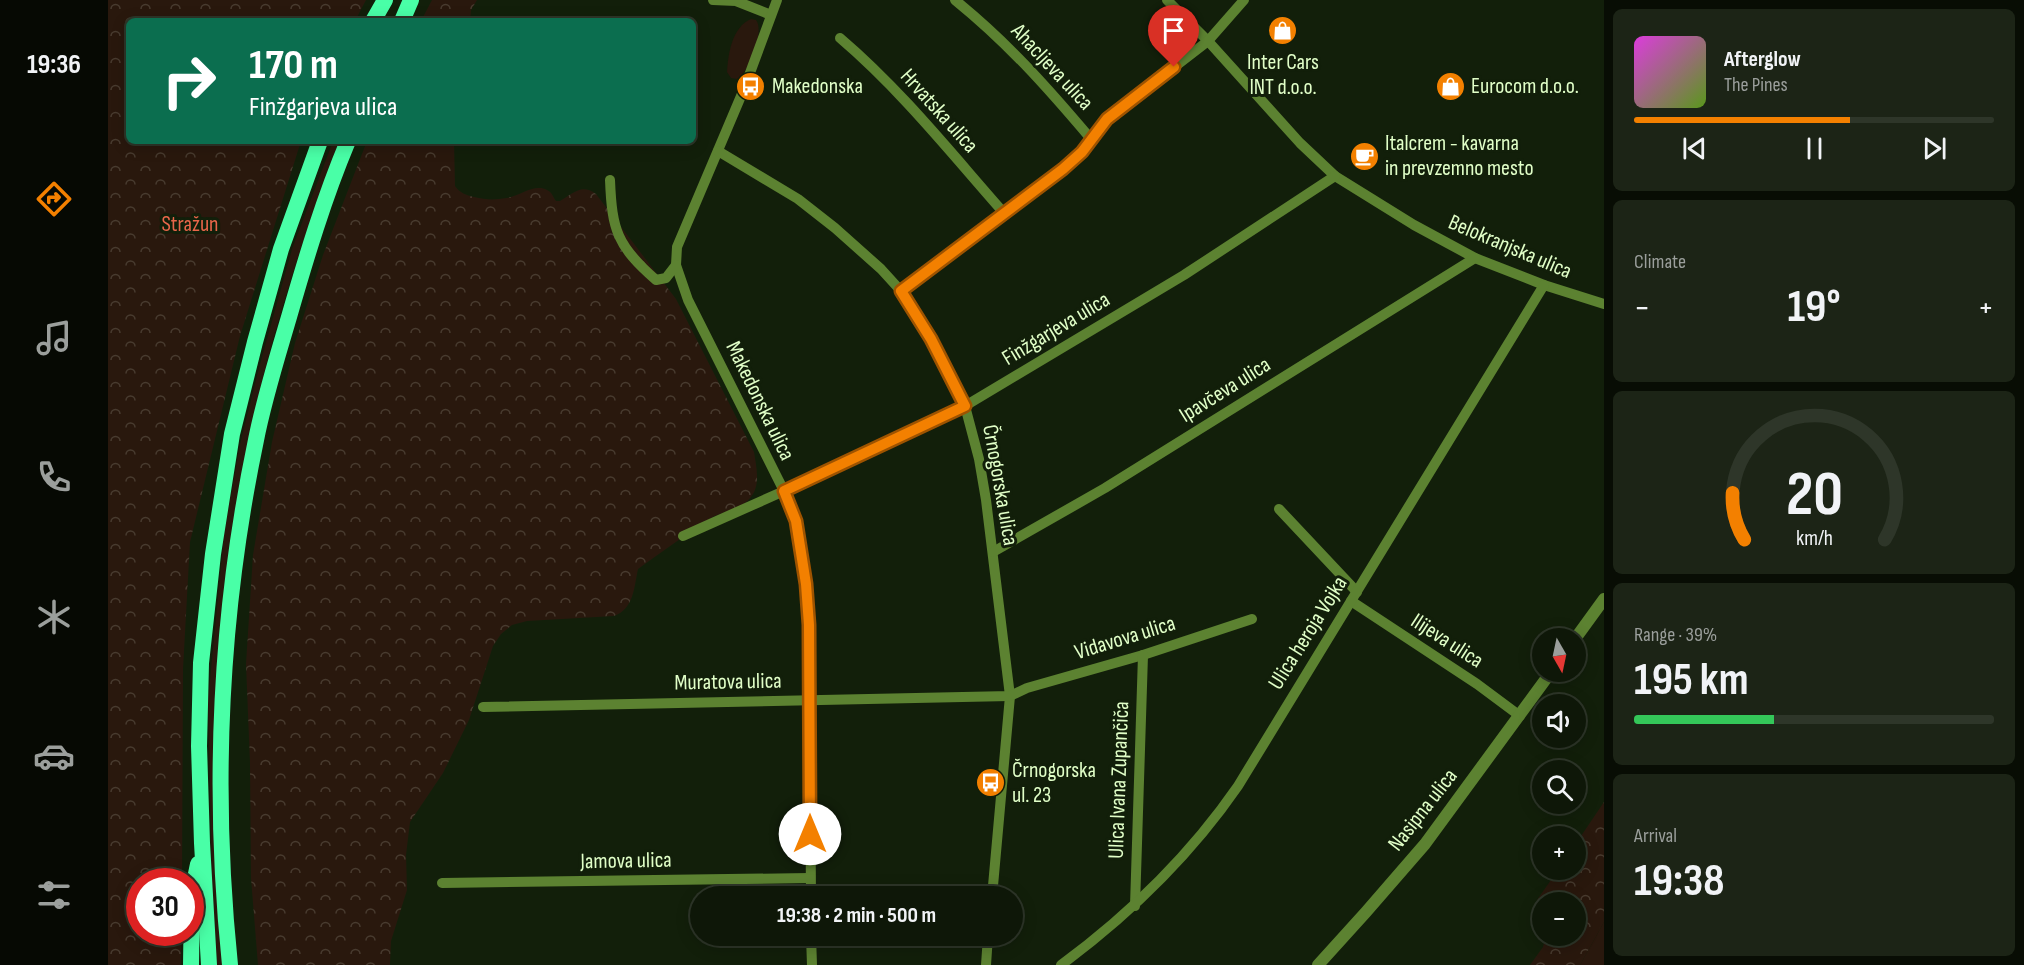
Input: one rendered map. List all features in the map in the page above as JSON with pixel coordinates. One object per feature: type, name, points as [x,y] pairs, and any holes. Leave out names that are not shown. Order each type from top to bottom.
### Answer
[{"type":"highway","points":[[375,18],[385,0]]},
{"type":"highway","points":[[403,18],[411,0]]},
{"type":"highway","points":[[209,965],[199,746],[201,663],[213,554],[232,434],[281,249],[319,144]]},
{"type":"highway","points":[[231,962],[222,839],[220,744],[227,625],[236,556],[256,440],[278,356],[306,257],[347,144]]},
{"type":"highway","points":[[191,965],[192,893],[202,843]]},
{"type":"street","points":[[713,0],[736,1],[771,15]]},
{"type":"street","points":[[610,180],[613,223],[623,247],[656,279],[666,278],[676,265],[677,247],[744,89],[777,0]]},
{"type":"street","name":"Ahacljeva ulica","points":[[955,0],[1015,52],[1044,82],[1091,139]]},
{"type":"street","name":"Belokranjska ulica","points":[[1167,0],[1208,41],[1300,143],[1335,176],[1414,225],[1475,258],[1544,285],[1604,304]]},
{"type":"street","points":[[901,291],[1063,169],[1082,152],[1107,119],[1208,41],[1244,0]]},
{"type":"street","name":"Hrvatska ulica","points":[[840,38],[892,86],[1004,213]]},
{"type":"street","name":"Črnogorska ulica","points":[[718,151],[808,206],[860,249],[901,291],[931,339],[965,406],[979,459],[993,552],[1010,696],[993,886]]},
{"type":"street","name":"Finžgarjeva ulica","points":[[683,536],[965,406],[1184,275],[1335,176]]},
{"type":"street","name":"Ipavčeva ulica","points":[[993,552],[1105,488],[1475,258]]},
{"type":"street","name":"Makedonska ulica","points":[[676,265],[688,300],[784,491],[796,521],[806,584],[810,700],[810,886]]},
{"type":"street","name":"Ulica heroja Vojka","points":[[1061,965],[1135,906],[1185,855],[1220,812],[1544,285]]},
{"type":"street","name":"Ilijeva ulica","points":[[1279,509],[1354,596],[1520,716]]},
{"type":"street","points":[[1583,628],[1604,599]]},
{"type":"street","name":"Vidavova ulica","points":[[1010,696],[1018,691],[1143,655],[1252,619]]},
{"type":"street","name":"Ulica Ivana Zupančiča","points":[[1135,906],[1143,655]]},
{"type":"street","name":"Nasipna ulica","points":[[1318,965],[1425,844],[1544,682]]},
{"type":"street","name":"Muratova ulica","points":[[483,707],[1010,696]]},
{"type":"street","name":"Jamova ulica","points":[[442,883],[810,879]]},
{"type":"street","points":[[811,946],[812,965]]},
{"type":"street","points":[[986,965],[987,946]]},
{"type":"green space","name":"Stražun","points":[[108,0],[366,0],[357,18],[126,18],[126,144],[300,144],[240,336],[190,542],[183,669],[182,868],[126,868],[126,946],[181,946],[181,965],[108,965]]},
{"type":"green space","points":[[432,0],[477,0],[471,10],[470,18],[423,18]]},
{"type":"green space","points":[[751,19],[756,20],[759,33],[751,60],[742,75],[737,79],[731,78],[727,72],[732,42],[739,28]]},
{"type":"green space","points":[[332,144],[338,144],[300,253],[266,366],[240,480],[231,539],[224,598],[222,965],[217,965],[212,883],[208,700],[224,534],[240,444],[292,249]]},
{"type":"green space","points":[[366,144],[454,144],[455,186],[463,193],[474,197],[503,199],[542,188],[549,191],[556,201],[560,201],[581,190],[591,191],[596,194],[676,299],[754,452],[757,469],[756,487],[747,502],[711,518],[638,569],[632,597],[621,613],[614,616],[527,621],[512,625],[501,634],[493,646],[469,720],[443,773],[410,822],[406,855],[407,890],[391,941],[390,965],[258,965],[251,878],[246,664],[253,555],[272,442],[295,343],[323,255]]},
{"type":"green space","points":[[1604,802],[1604,922],[1580,965],[1530,965],[1543,946],[1586,946],[1586,892],[1543,892],[1551,880],[1586,880],[1586,829]]},
{"type":"green space","points":[[1604,922],[1604,965],[1580,965]]},
{"type":"place","name":"Inter Cars INT d.o.o.","points":[[1283,30]]},
{"type":"place","name":"Makedonska","points":[[751,86]]},
{"type":"place","name":"Eurocom d.o.o.","points":[[1450,86]]},
{"type":"place","name":"Italcrem - kavarna in prevzemno mesto","points":[[1364,156]]},
{"type":"place","name":"Črnogorska ul. 23","points":[[991,783]]},
{"type":"route","points":[[810,834],[809,625],[806,584],[796,521],[784,491],[965,406],[931,339],[901,291],[1063,169],[1082,152],[1107,119],[1174,67]]}]
